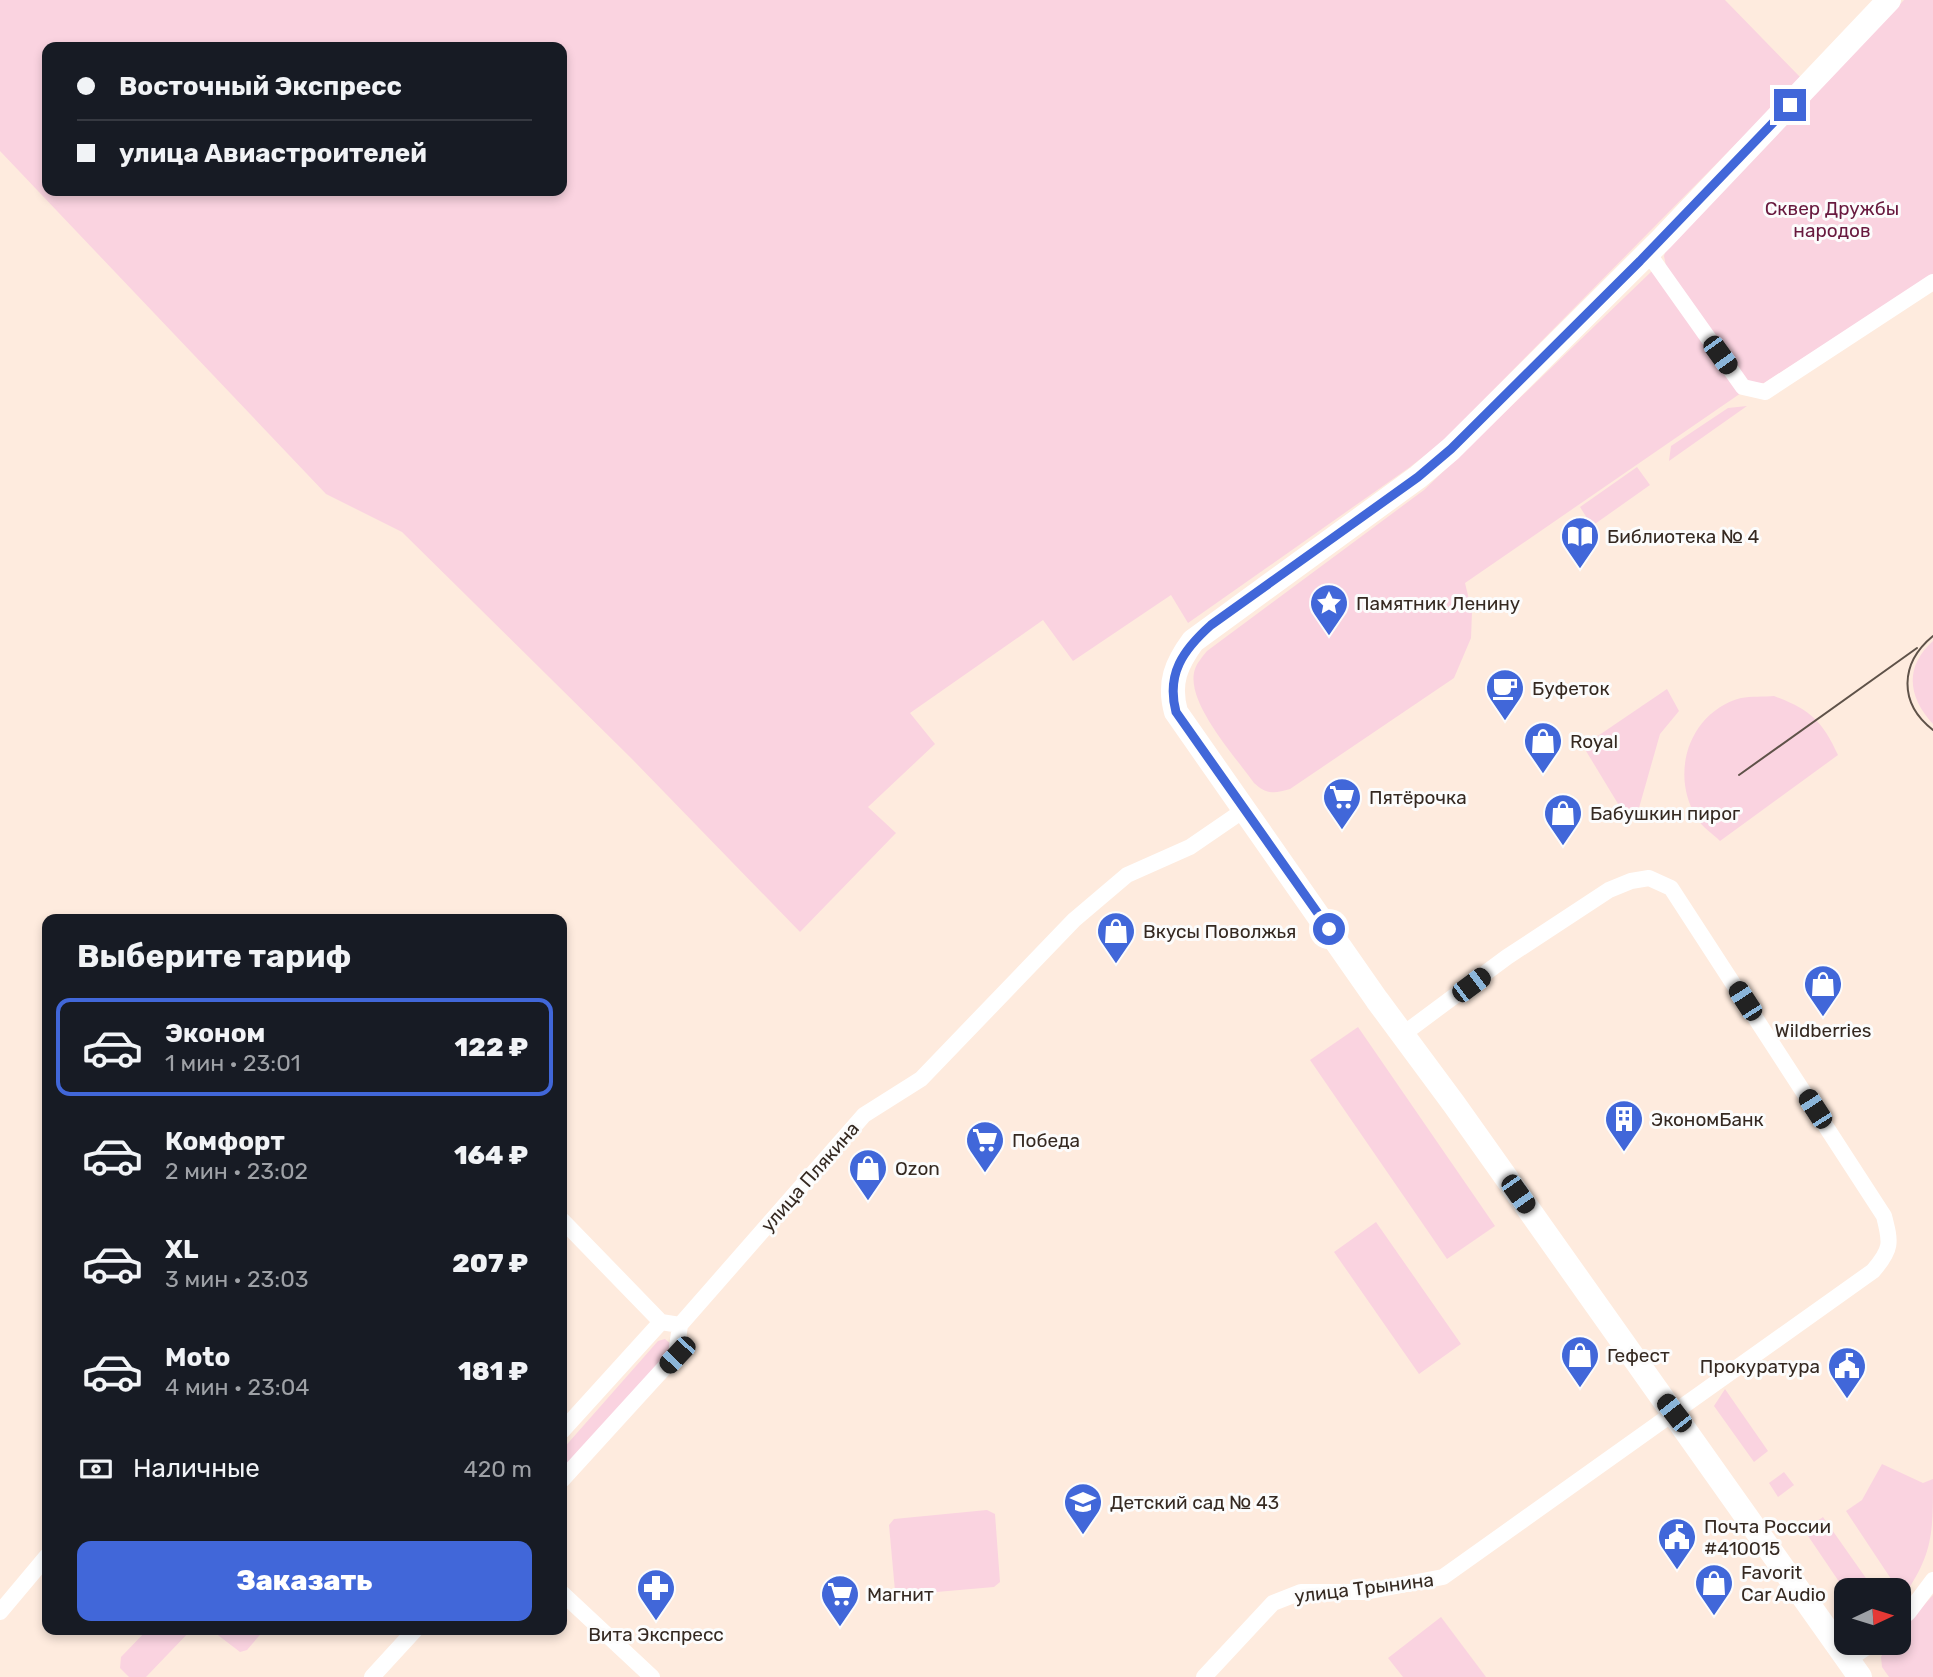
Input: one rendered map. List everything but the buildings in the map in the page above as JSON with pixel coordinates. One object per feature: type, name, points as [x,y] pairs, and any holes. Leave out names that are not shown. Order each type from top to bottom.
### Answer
[{"type":"main road","points":[[1854,1668],[1244,810],[1176,712],[1171,695],[1178,661],[1193,641],[1211,625],[1418,477],[1451,449],[1648,253],[1889,0]]},
{"type":"street","points":[[1648,253],[1743,387],[1765,392],[1933,282]]},
{"type":"street","name":"улица Плякина","points":[[680,1325],[864,1115],[921,1079],[1083,912],[1127,875],[1190,847],[1244,810]]},
{"type":"street","name":"улица Трынина","points":[[1204,1677],[1273,1603],[1301,1592],[1365,1592],[1443,1577],[1873,1271],[1886,1257],[1891,1241],[1884,1216],[1671,888],[1649,878],[1630,881],[1609,890],[1507,957],[1402,1035]]},
{"type":"street","points":[[567,1225],[661,1322],[680,1325],[677,1355],[567,1475]]},
{"type":"street","points":[[567,1425],[661,1322]]},
{"type":"street","points":[[0,1612],[42,1562]]},
{"type":"street","points":[[1911,1609],[1933,1580]]},
{"type":"street","points":[[567,1598],[652,1677]]},
{"type":"street","points":[[372,1677],[410,1635]]},
{"type":"green space","points":[[0,0],[1725,0],[1801,78],[1442,442],[1410,467],[1188,623],[1171,595],[1073,661],[1043,620],[910,713],[935,744],[868,807],[896,833],[800,932],[632,759],[402,532],[326,494],[43,196],[567,196],[567,42],[42,42],[42,195],[0,151]]},
{"type":"green space","name":"Сквер Дружбы народов","points":[[1904,0],[1933,0],[1933,275],[1764,383],[1752,383],[1742,377],[1667,271],[1664,256],[1667,246]]},
{"type":"green space","points":[[1652,271],[1741,393],[1465,583],[1472,612],[1471,638],[1454,678],[1290,789],[1270,792],[1258,787],[1214,728],[1197,697],[1195,669],[1202,657],[1424,490]]},
{"type":"green space","points":[[1747,406],[1669,461],[1671,446],[1728,408]]},
{"type":"green space","points":[[1637,467],[1650,485],[1592,526],[1580,507]]},
{"type":"green space","points":[[1933,641],[1933,724],[1918,703],[1913,682],[1917,661]]},
{"type":"green space","points":[[1667,689],[1679,711],[1660,734],[1639,808],[1626,817],[1583,746]]},
{"type":"green space","points":[[1774,696],[1813,717],[1838,755],[1720,841],[1699,821],[1689,801],[1685,764],[1689,747],[1708,716],[1723,705],[1741,698]]},
{"type":"green space","points":[[1358,1027],[1495,1226],[1447,1259],[1310,1060]]},
{"type":"green space","points":[[1376,1222],[1461,1344],[1419,1374],[1334,1252]]},
{"type":"green space","points":[[665,1339],[672,1345],[668,1353],[567,1467],[567,1444],[658,1341]]},
{"type":"green space","points":[[1725,1389],[1768,1451],[1754,1462],[1714,1406]]},
{"type":"green space","points":[[1882,1464],[1923,1483],[1933,1479],[1933,1515],[1929,1542],[1926,1555],[1911,1585],[1911,1578],[1890,1578],[1846,1511],[1862,1500]]},
{"type":"green space","points":[[1784,1472],[1794,1485],[1778,1497],[1769,1483]]},
{"type":"green space","points":[[987,1510],[995,1514],[1000,1582],[994,1587],[902,1595],[895,1591],[889,1525],[894,1519]]},
{"type":"green space","points":[[1823,1517],[1866,1578],[1837,1578],[1804,1530]]},
{"type":"green space","points":[[1933,1595],[1933,1677],[1889,1677],[1882,1667],[1881,1657],[1911,1656],[1911,1620]]},
{"type":"green space","points":[[1441,1617],[1486,1677],[1403,1677],[1388,1658]]},
{"type":"green space","points":[[142,1635],[186,1635],[146,1677],[129,1677],[120,1668],[121,1657]]},
{"type":"green space","points":[[218,1635],[260,1635],[247,1650],[240,1652]]},
{"type":"tram line","points":[[1933,636],[1914,658],[1908,683],[1914,708],[1933,730]]},
{"type":"tram line","points":[[1739,775],[1917,648]]},
{"type":"place","name":"Библиотека № 4","points":[[1580,570]]},
{"type":"place","name":"Памятник Ленину","points":[[1329,637]]},
{"type":"place","name":"Буфеток","points":[[1505,722]]},
{"type":"place","name":"Royal","points":[[1543,775]]},
{"type":"place","name":"Пятёрочка","points":[[1342,831]]},
{"type":"place","name":"Бабушкин пирог","points":[[1563,847]]},
{"type":"place","name":"Вкусы Поволжья","points":[[1116,965]]},
{"type":"place","name":"Wildberries","points":[[1823,1018]]},
{"type":"place","name":"ЭкономБанк","points":[[1624,1153]]},
{"type":"place","name":"Победа","points":[[985,1174]]},
{"type":"place","name":"Ozon","points":[[868,1202]]},
{"type":"place","name":"Гефест","points":[[1580,1389]]},
{"type":"place","name":"Прокуратура","points":[[1847,1400]]},
{"type":"place","name":"Детский сад № 43","points":[[1083,1536]]},
{"type":"place","name":"Почта России #410015","points":[[1677,1571]]},
{"type":"place","name":"Favorit Car Audio","points":[[1714,1617]]},
{"type":"place","name":"Вита Экспресс","points":[[656,1622]]},
{"type":"place","name":"Магнит","points":[[840,1628]]},
{"type":"route","points":[[1329,929],[1176,712],[1171,695],[1178,661],[1193,641],[1211,625],[1418,477],[1451,449],[1640,261],[1790,105]]}]
